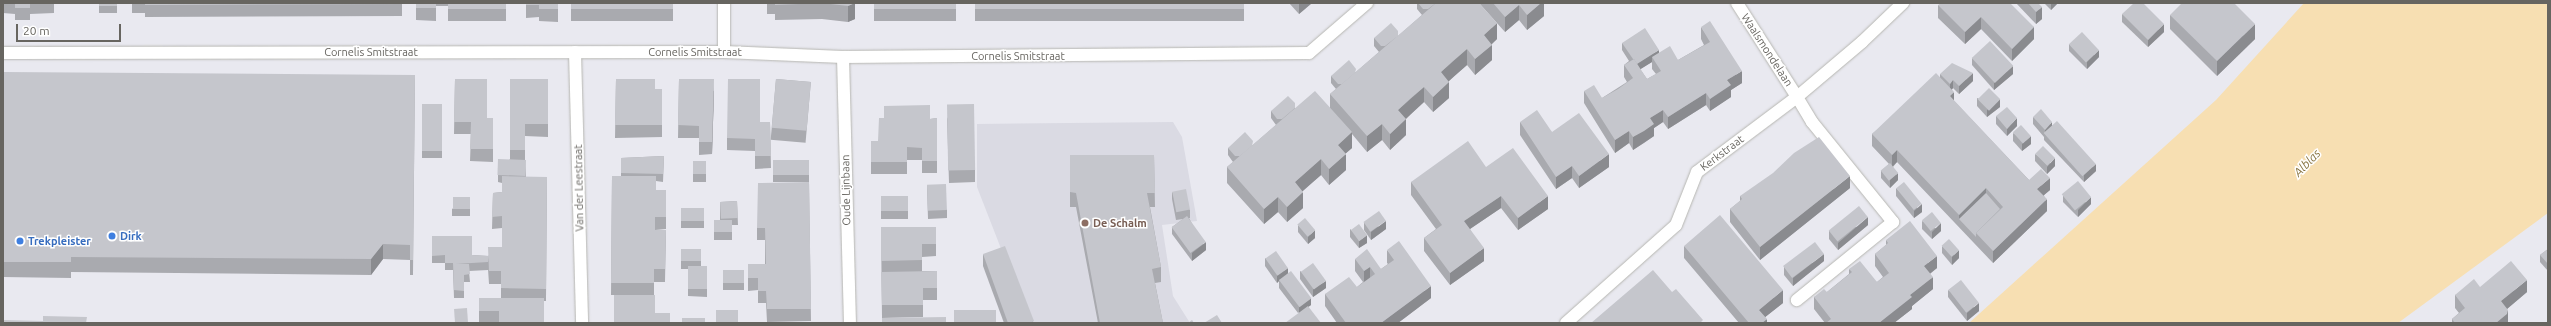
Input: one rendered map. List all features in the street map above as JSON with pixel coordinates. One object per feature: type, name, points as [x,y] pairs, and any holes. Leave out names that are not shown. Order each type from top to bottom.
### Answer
[{"type":"street","points":[[724,3],[724,52]]},
{"type":"street","name":"Cornelis Smitstraat","points":[[3,53],[724,52],[843,57],[1309,53],[1367,3]]},
{"type":"street","name":"Waalsmondelaan","points":[[1737,3],[1812,122],[1893,222],[1797,300]]},
{"type":"street","name":"Kerkstraat","points":[[1566,323],[1676,225],[1697,172],[1796,97],[1862,42],[1902,3]]},
{"type":"street","name":"Van der Leestraat","points":[[575,52],[582,323]]},
{"type":"street","name":"Oude Lijnbaan","points":[[843,57],[850,323]]},
{"type":"shaded area","name":"De Schalm","points":[[1173,122],[1182,137],[1197,221],[1162,225],[1173,296],[1190,323],[1030,323],[977,187],[977,124]]},
{"type":"water","name":"Alblas","points":[[2304,3],[2548,3],[2548,213],[2398,323],[1969,323],[2216,100]]},
{"type":"building","points":[[15,3],[30,3],[30,8],[15,8]]},
{"type":"building","points":[[99,3],[117,3],[117,6],[99,6]]},
{"type":"building","points":[[145,3],[402,3],[402,4],[145,5]]},
{"type":"building","points":[[416,3],[436,3],[436,8],[416,8]]},
{"type":"building","points":[[448,3],[506,3],[506,9],[448,9]]},
{"type":"building","points":[[526,3],[558,3],[558,9],[539,9],[539,5],[526,5]]},
{"type":"building","points":[[571,3],[673,3],[673,9],[571,9]]},
{"type":"building","points":[[775,3],[822,3],[775,5]]},
{"type":"building","points":[[822,3],[855,3],[848,6]]},
{"type":"building","points":[[874,3],[956,3],[956,9],[874,9]]},
{"type":"building","points":[[975,3],[1244,3],[1244,9],[975,9]]},
{"type":"building","points":[[1418,3],[1436,3],[1428,9],[1423,9]]},
{"type":"building","points":[[1436,3],[1479,3],[1497,23],[1484,35],[1492,45],[1475,59],[1467,49],[1453,61],[1441,72],[1449,82],[1433,97],[1424,87],[1411,98],[1398,110],[1406,119],[1390,134],[1382,124],[1367,136],[1330,94]]},
{"type":"building","points":[[1493,3],[1541,3],[1527,15],[1519,5],[1505,17]]},
{"type":"building","points":[[1941,3],[2010,3],[2034,27],[2012,49],[1981,17],[1965,32],[1938,5]]},
{"type":"building","points":[[2028,3],[2038,3],[2042,7],[2036,12]]},
{"type":"building","points":[[2134,3],[2143,3],[2164,24],[2148,40],[2122,14]]},
{"type":"building","points":[[2182,3],[2234,3],[2255,24],[2217,61],[2170,15]]},
{"type":"building","points":[[1710,21],[1742,71],[1727,80],[1731,85],[1710,99],[1706,93],[1668,117],[1663,110],[1650,118],[1654,124],[1644,131],[1633,137],[1629,131],[1615,140],[1584,91],[1594,85],[1602,98],[1618,89],[1633,78],[1624,65],[1634,59],[1647,79],[1661,71],[1652,57],[1670,46],[1678,60],[1710,42],[1701,27]]},
{"type":"building","points":[[1391,23],[1398,31],[1398,36],[1385,46],[1381,46],[1374,38]]},
{"type":"building","points":[[1645,28],[1659,50],[1637,64],[1622,43]]},
{"type":"building","points":[[2082,32],[2099,50],[2086,63],[2069,44]]},
{"type":"building","points":[[1990,41],[2013,66],[1995,83],[1972,58]]},
{"type":"building","points":[[1349,60],[1356,69],[1355,73],[1342,84],[1338,84],[1331,76]]},
{"type":"building","points":[[1952,63],[1973,73],[1959,86],[1953,80],[1950,84],[1940,74]]},
{"type":"building","points":[[4,72],[415,75],[413,260],[410,260],[410,245],[383,244],[371,259],[71,257],[71,262],[3,262]]},
{"type":"building","points":[[1936,73],[1954,92],[1950,96],[2029,180],[2041,169],[2050,178],[2037,189],[2047,199],[1993,251],[1976,233],[2003,207],[1986,188],[1959,215],[1897,150],[1892,155],[1872,134]]},
{"type":"building","points":[[455,79],[487,79],[487,118],[493,118],[493,149],[470,149],[471,122],[454,122]]},
{"type":"building","points":[[510,79],[548,79],[548,124],[525,124],[525,150],[510,150]]},
{"type":"building","points":[[616,79],[655,79],[655,89],[662,89],[662,125],[615,125]]},
{"type":"building","points":[[679,79],[714,79],[712,142],[699,142],[699,126],[678,125]]},
{"type":"building","points":[[728,79],[760,79],[760,122],[770,122],[771,156],[755,156],[755,139],[727,138]]},
{"type":"building","points":[[776,79],[811,82],[807,131],[772,128]]},
{"type":"building","points":[[1989,88],[2000,99],[1989,111],[1978,99]]},
{"type":"building","points":[[1315,91],[1352,132],[1338,145],[1346,154],[1329,169],[1321,159],[1295,182],[1303,192],[1287,207],[1278,197],[1264,209],[1227,167]]},
{"type":"building","points":[[1288,96],[1295,103],[1295,108],[1282,119],[1277,119],[1271,111]]},
{"type":"building","points":[[422,104],[442,104],[442,151],[422,151]]},
{"type":"building","points":[[947,104],[974,104],[975,170],[948,170]]},
{"type":"building","points":[[930,105],[930,119],[937,118],[937,161],[922,161],[922,148],[907,147],[907,162],[871,162],[871,141],[878,141],[879,118],[884,118],[884,106]]},
{"type":"building","points":[[2007,107],[2017,118],[2007,129],[1996,116]]},
{"type":"building","points":[[2041,109],[2052,122],[2045,130],[2033,117]]},
{"type":"building","points":[[1537,110],[1552,132],[1579,113],[1609,154],[1579,176],[1572,166],[1556,177],[1520,122]]},
{"type":"building","points":[[2057,121],[2096,164],[2082,176],[2044,133]]},
{"type":"building","points":[[2021,125],[2031,136],[2023,144],[2013,132]]},
{"type":"building","points":[[1245,132],[1253,141],[1252,146],[1240,156],[1235,156],[1228,148]]},
{"type":"building","points":[[1819,137],[1850,176],[1760,247],[1730,209],[1742,199],[1740,196],[1773,173],[1794,153]]},
{"type":"building","points":[[1468,141],[1486,167],[1513,148],[1548,196],[1518,218],[1501,196],[1464,221],[1484,248],[1450,273],[1424,238],[1442,225],[1411,182]]},
{"type":"building","points":[[2043,146],[2055,158],[2047,166],[2035,154]]},
{"type":"building","points":[[1070,155],[1154,155],[1155,193],[1147,193],[1161,267],[1152,269],[1163,323],[1100,323],[1076,193],[1070,192]]},
{"type":"building","points":[[664,156],[663,174],[621,173],[621,158]]},
{"type":"building","points":[[498,159],[526,160],[525,176],[497,175]]},
{"type":"building","points":[[773,160],[809,160],[809,175],[773,175]]},
{"type":"building","points":[[693,161],[706,161],[706,174],[693,174]]},
{"type":"building","points":[[1890,163],[1898,173],[1889,181],[1881,171]]},
{"type":"building","points":[[502,176],[547,177],[546,289],[501,288],[501,271],[489,271],[488,247],[502,247],[502,216],[492,217],[493,193],[502,192]]},
{"type":"building","points":[[612,176],[656,176],[656,190],[666,190],[666,217],[655,217],[655,230],[666,230],[665,269],[654,269],[654,283],[611,283]]},
{"type":"building","points":[[2078,181],[2091,197],[2075,211],[2062,194]]},
{"type":"building","points":[[809,182],[811,309],[767,309],[766,291],[758,291],[758,278],[748,278],[748,264],[766,264],[765,228],[757,228],[758,183]]},
{"type":"building","points":[[1904,182],[1922,204],[1914,210],[1896,188]]},
{"type":"building","points":[[946,184],[947,210],[928,211],[927,185]]},
{"type":"building","points":[[1186,189],[1190,210],[1176,212],[1172,192]]},
{"type":"building","points":[[1986,193],[2000,209],[1976,233],[1976,237],[1959,219]]},
{"type":"building","points":[[881,196],[908,196],[908,211],[881,211]]},
{"type":"building","points":[[453,197],[470,197],[470,209],[453,209]]},
{"type":"building","points":[[737,201],[738,218],[721,219],[720,202]]},
{"type":"building","points":[[1859,206],[1868,217],[1838,241],[1829,231]]},
{"type":"building","points":[[681,208],[704,208],[704,221],[681,221]]},
{"type":"building","points":[[1379,211],[1386,221],[1370,232],[1363,222]]},
{"type":"building","points":[[1932,212],[1941,223],[1931,231],[1922,220]]},
{"type":"building","points":[[1720,215],[1783,290],[1759,310],[1767,319],[1762,323],[1749,323],[1684,246]]},
{"type":"building","points":[[1187,216],[1206,242],[1190,253],[1172,227]]},
{"type":"building","points":[[1305,218],[1315,230],[1308,237],[1297,224]]},
{"type":"building","points":[[714,220],[732,220],[732,232],[714,232]]},
{"type":"building","points":[[1910,221],[1937,256],[1924,266],[1933,277],[1910,295],[1912,297],[1879,323],[1826,323],[1831,319],[1814,297],[1824,289],[1827,292],[1852,272],[1849,269],[1860,261],[1877,282],[1889,273],[1875,254],[1888,243],[1886,240]]},
{"type":"building","points":[[1359,224],[1367,235],[1359,241],[1351,230]]},
{"type":"building","points":[[881,227],[936,227],[936,244],[922,244],[922,260],[881,261]]},
{"type":"building","points":[[432,236],[472,236],[472,255],[489,256],[488,262],[456,264],[469,264],[470,274],[464,275],[464,291],[454,290],[453,263],[445,263],[445,255],[432,256]]},
{"type":"building","points":[[1949,239],[1959,250],[1952,257],[1942,246]]},
{"type":"building","points":[[1399,241],[1431,286],[1381,323],[1346,323],[1325,294],[1349,277],[1357,287],[1375,274],[1370,267],[1364,271],[1355,259],[1367,249],[1381,269],[1394,260],[1387,250]]},
{"type":"building","points":[[1815,242],[1824,254],[1792,278],[1783,266]]},
{"type":"building","points":[[1005,246],[1034,321],[1030,323],[1008,323],[983,254]]},
{"type":"building","points":[[681,249],[701,249],[701,261],[681,261]]},
{"type":"building","points":[[2548,249],[2548,264],[2540,255]]},
{"type":"building","points":[[1276,251],[1288,268],[1277,276],[1265,258]]},
{"type":"building","points":[[2511,261],[2527,280],[2501,301],[2508,310],[2507,314],[2496,323],[2455,323],[2452,319],[2465,308],[2455,295],[2474,279],[2480,287]]},
{"type":"building","points":[[1313,263],[1326,281],[1314,290],[1301,272]]},
{"type":"building","points":[[688,266],[707,266],[707,289],[688,289]]},
{"type":"building","points":[[723,270],[744,270],[744,283],[723,283]]},
{"type":"building","points":[[1653,270],[1672,292],[1676,289],[1703,320],[1700,323],[1591,323]]},
{"type":"building","points":[[937,271],[937,288],[923,288],[923,305],[882,305],[881,272]]},
{"type":"building","points":[[1291,271],[1311,298],[1299,307],[1279,280]]},
{"type":"building","points":[[1961,280],[1979,303],[1966,313],[1948,290]]},
{"type":"building","points":[[614,295],[655,295],[655,313],[670,313],[670,323],[614,323]]},
{"type":"building","points":[[479,298],[544,298],[544,323],[499,323],[499,311],[479,311]]},
{"type":"building","points":[[1308,306],[1321,323],[1285,323]]},
{"type":"building","points":[[467,308],[468,323],[455,323],[454,309]]},
{"type":"building","points":[[716,310],[738,310],[738,323],[716,323]]},
{"type":"building","points":[[954,310],[996,310],[996,323],[954,323]]},
{"type":"building","points":[[1217,315],[1222,323],[1204,323]]},
{"type":"building","points":[[43,316],[87,317],[86,323],[3,323],[3,320],[43,321]]},
{"type":"building","points":[[946,317],[946,323],[882,323],[882,318]]},
{"type":"building","points":[[682,318],[705,318],[705,323],[682,323]]},
{"type":"place","name":"De Schalm","points":[[1085,223]]},
{"type":"place","name":"Dirk","points":[[112,236]]},
{"type":"place","name":"Trekpleister","points":[[20,241]]}]
